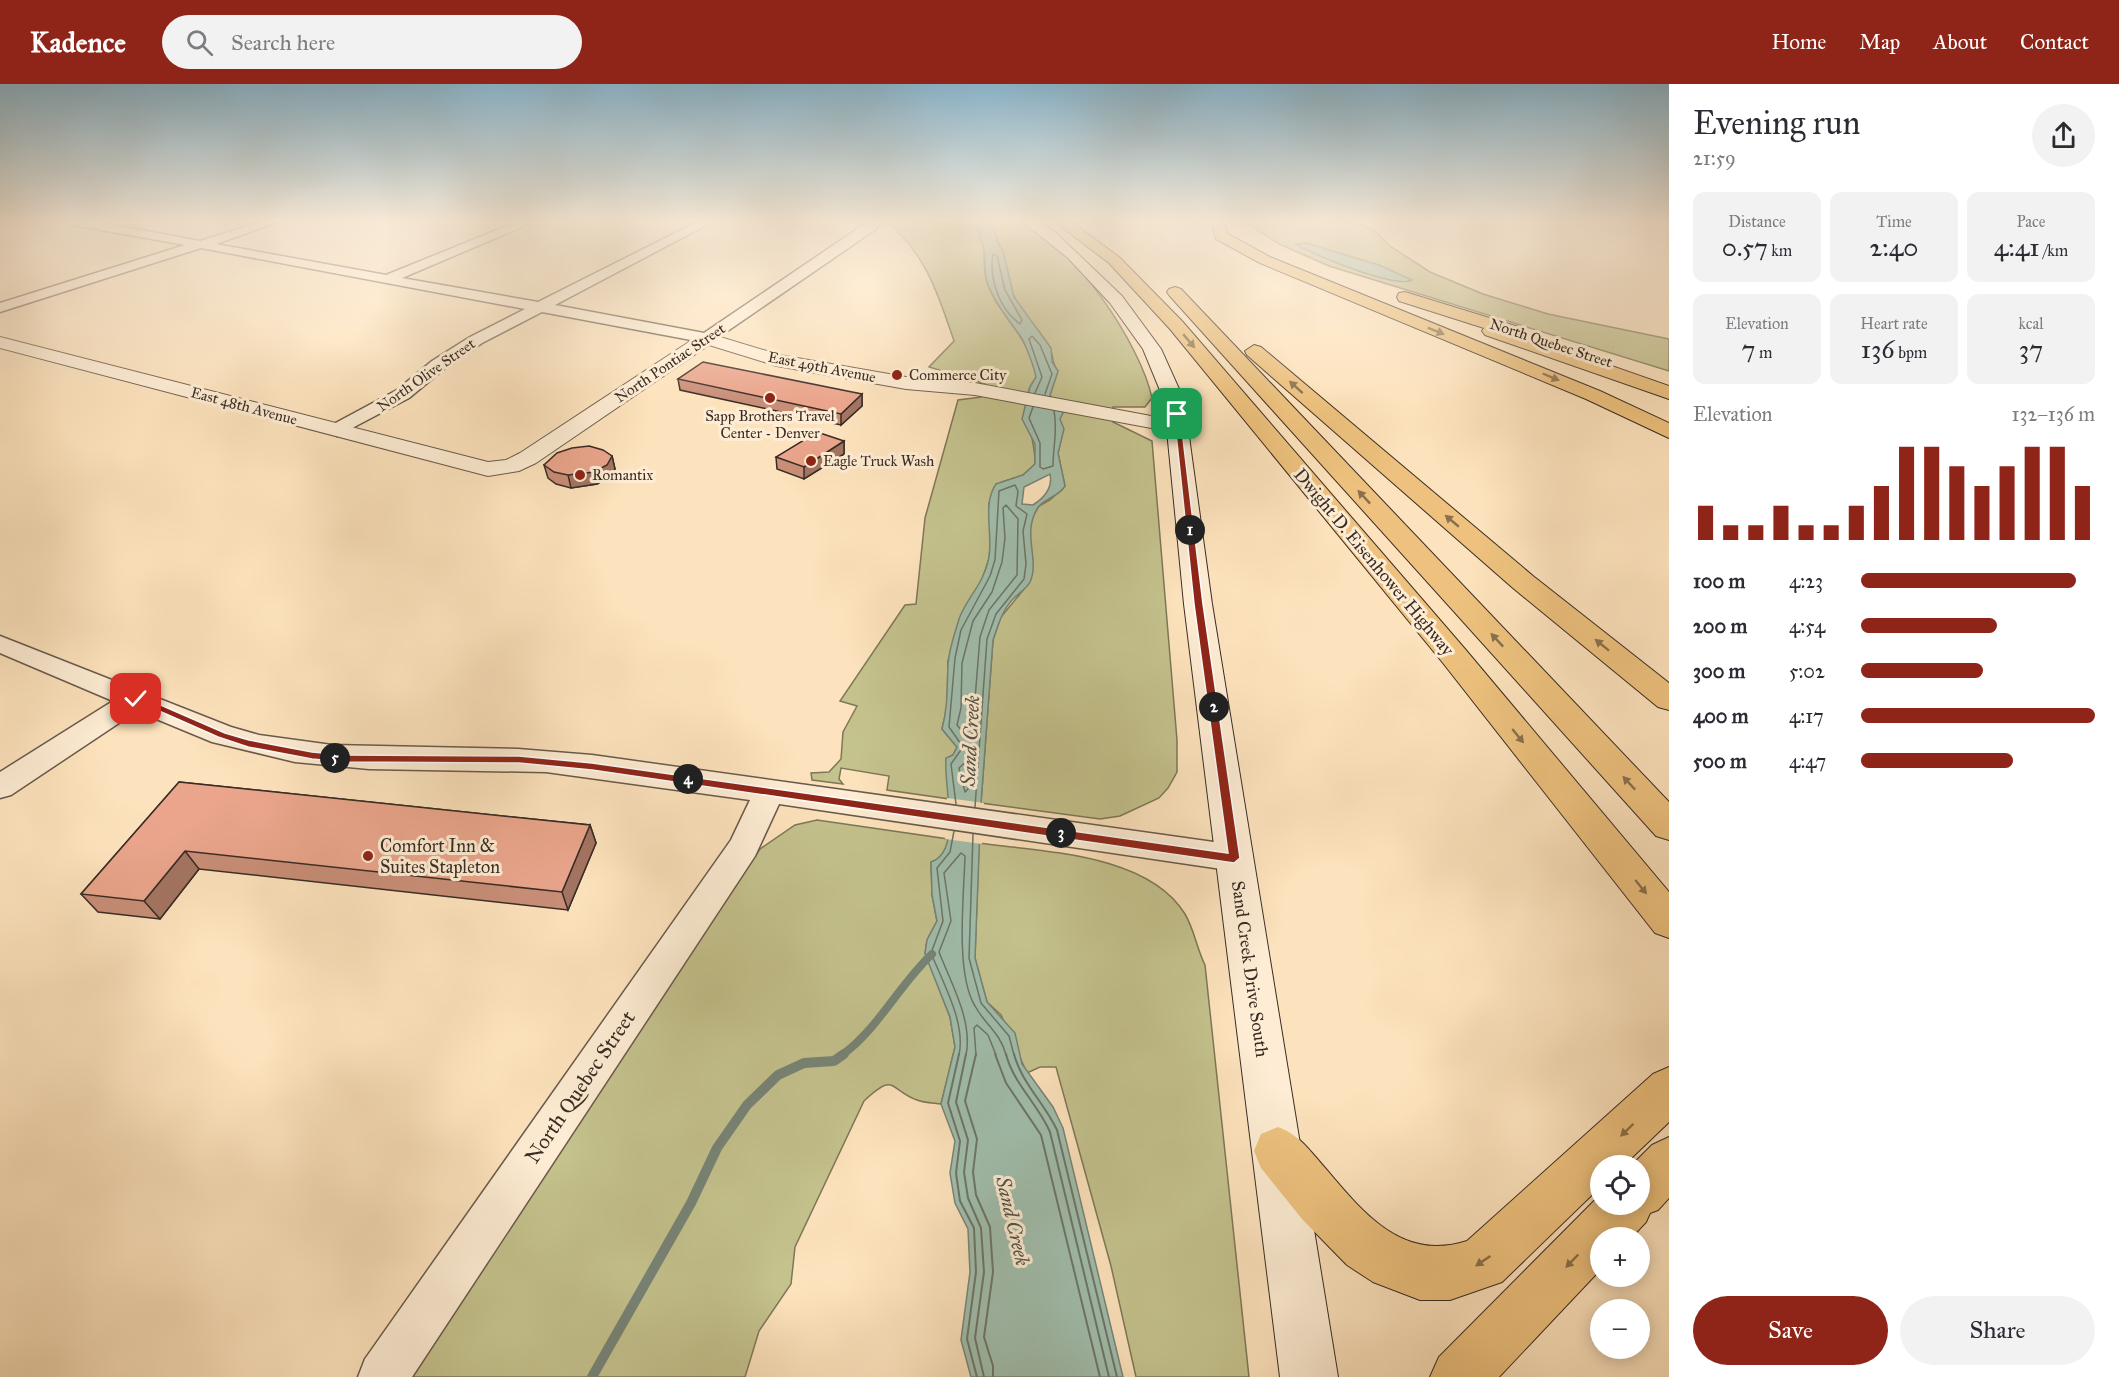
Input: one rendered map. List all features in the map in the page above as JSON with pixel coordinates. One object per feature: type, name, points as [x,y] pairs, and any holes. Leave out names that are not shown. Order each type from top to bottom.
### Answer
[{"type":"main road","name":"Dwight D. Eisenhower Highway","points":[[1134,281],[1176,325],[1454,656],[1669,921]]},
{"type":"main road","name":"Dwight D. Eisenhower Highway","points":[[1166,281],[1669,826]]},
{"type":"main road","name":"Dwight D. Eisenhower Highway","points":[[1169,281],[1514,574],[1662,691]]},
{"type":"main road","points":[[1317,281],[1573,387],[1669,431]]},
{"type":"main road","points":[[1334,281],[1582,360],[1669,393]]},
{"type":"main road","name":"North Quebec Street","points":[[1358,281],[1669,382]]},
{"type":"main road","points":[[1278,1151],[1348,1230],[1375,1254],[1402,1269],[1433,1277],[1461,1274],[1483,1263],[1669,1090]]},
{"type":"main road","points":[[1650,1182],[1669,1162]]},
{"type":"main road","points":[[1459,1377],[1617,1215]]},
{"type":"street","points":[[0,308],[85,281]]},
{"type":"street","name":"East 49th Avenue","points":[[399,281],[707,338],[793,350],[912,371],[975,389],[1178,427]]},
{"type":"street","name":"North Olive Street","points":[[337,430],[403,394],[463,347],[590,281]]},
{"type":"street","name":"North Pontiac Street","points":[[488,469],[511,466],[528,458],[790,281]]},
{"type":"street","name":"Sand Creek Drive South","points":[[1098,281],[1137,329],[1167,378],[1178,427],[1197,594],[1309,1377]]},
{"type":"street","name":"East 49th Avenue","points":[[707,338],[777,360],[906,383],[975,389]]},
{"type":"street","name":"East 48th Avenue","points":[[0,342],[488,469]]},
{"type":"street","points":[[682,355],[709,349],[744,351]]},
{"type":"street","points":[[0,644],[231,738],[312,755],[344,759],[535,761],[592,766],[1234,858]]},
{"type":"street","points":[[0,787],[136,699]]},
{"type":"street","name":"North Quebec Street","points":[[382,1377],[744,847],[769,792]]},
{"type":"shaded area","points":[[931,281],[987,281],[998,305],[1023,342],[1037,377],[1030,386],[1027,396],[1035,464],[1023,475],[1002,482],[989,503],[991,538],[989,559],[980,586],[961,615],[948,661],[947,707],[942,729],[957,747],[953,755],[946,759],[950,799],[887,790],[889,776],[841,768],[839,779],[843,784],[812,780],[811,773],[829,772],[841,759],[843,732],[857,706],[840,701],[905,605],[916,604],[925,518],[958,400],[981,397],[985,384],[929,367],[954,341]]},
{"type":"shaded area","points":[[1009,281],[1089,281],[1120,325],[1134,351],[1152,398],[1145,407],[1113,407],[1113,422],[1152,441],[1177,740],[1177,772],[1159,798],[1120,816],[1100,819],[981,803],[993,640],[1001,617],[1029,583],[1029,532],[1033,516],[1039,506],[1050,500],[1065,486],[1058,453],[1062,436],[1060,419],[1050,395],[1058,371],[1049,346],[1023,311]]},
{"type":"shaded area","points":[[1379,281],[1453,281],[1483,294],[1548,314],[1669,339],[1669,371]]},
{"type":"shaded area","points":[[817,820],[948,839],[944,854],[931,862],[932,895],[937,921],[927,940],[925,953],[950,1017],[955,1047],[941,1104],[920,1101],[887,1085],[864,1101],[795,1247],[791,1284],[759,1331],[745,1377],[410,1377],[684,957],[760,849],[795,825]]},
{"type":"shaded area","points":[[979,843],[1062,853],[1120,867],[1146,878],[1168,894],[1185,914],[1205,965],[1249,1377],[1136,1377],[1111,1266],[1056,1067],[1040,1067],[1027,1073],[1001,1015],[987,1002],[975,958]]},
{"type":"water","name":"Sand Creek","points":[[987,281],[1010,281],[1014,297],[1051,348],[1052,362],[1058,371],[1050,395],[1063,413],[1060,419],[1064,429],[1058,453],[1065,486],[1037,509],[1031,528],[1033,574],[1025,589],[1006,608],[993,640],[981,803],[975,958],[987,1002],[1015,1033],[1022,1064],[1053,1107],[1063,1128],[1123,1377],[971,1377],[961,1340],[970,1272],[968,1229],[955,1203],[950,1173],[955,1141],[941,1104],[955,1047],[950,1017],[925,954],[927,940],[937,921],[932,895],[931,862],[941,855],[949,831],[946,758],[953,755],[957,747],[942,729],[952,641],[962,611],[987,567],[992,492],[996,484],[1023,475],[1035,464],[1035,444],[1022,419],[1030,387],[1036,377],[1023,341],[999,306]],"holes":[[[1050,474],[1047,492],[1033,505],[1022,504],[1024,487]]]},
{"type":"pier","points":[[947,798],[984,803],[982,844],[945,839]]},
{"type":"building","points":[[703,362],[862,394],[841,414],[678,379]]},
{"type":"building","points":[[817,432],[844,441],[804,467],[776,457]]},
{"type":"building","points":[[589,446],[603,450],[612,456],[607,465],[594,472],[568,475],[554,472],[544,465],[557,453]]},
{"type":"building","name":"Comfort Inn & Suites Stapleton","points":[[179,782],[590,825],[562,892],[185,851],[144,901],[81,894]]},
{"type":"waterway","points":[[842,1055],[867,1033],[909,979],[932,954]]},
{"type":"waterway","points":[[592,1377],[691,1203],[717,1148],[747,1105],[778,1075],[804,1063],[834,1061],[844,1054]]},
{"type":"place","name":"Commerce City","points":[[897,375]]},
{"type":"place","name":"Sapp Brothers Travel Center - Denver","points":[[770,398]]},
{"type":"place","name":"Eagle Truck Wash","points":[[811,461]]},
{"type":"place","name":"Romantix","points":[[580,475]]},
{"type":"place","name":"Comfort Inn & Suites Stapleton","points":[[368,856]]},
{"type":"route","points":[[136,699],[248,744],[312,755],[344,759],[519,760],[592,766],[1234,858],[1198,604],[1177,414]]}]
